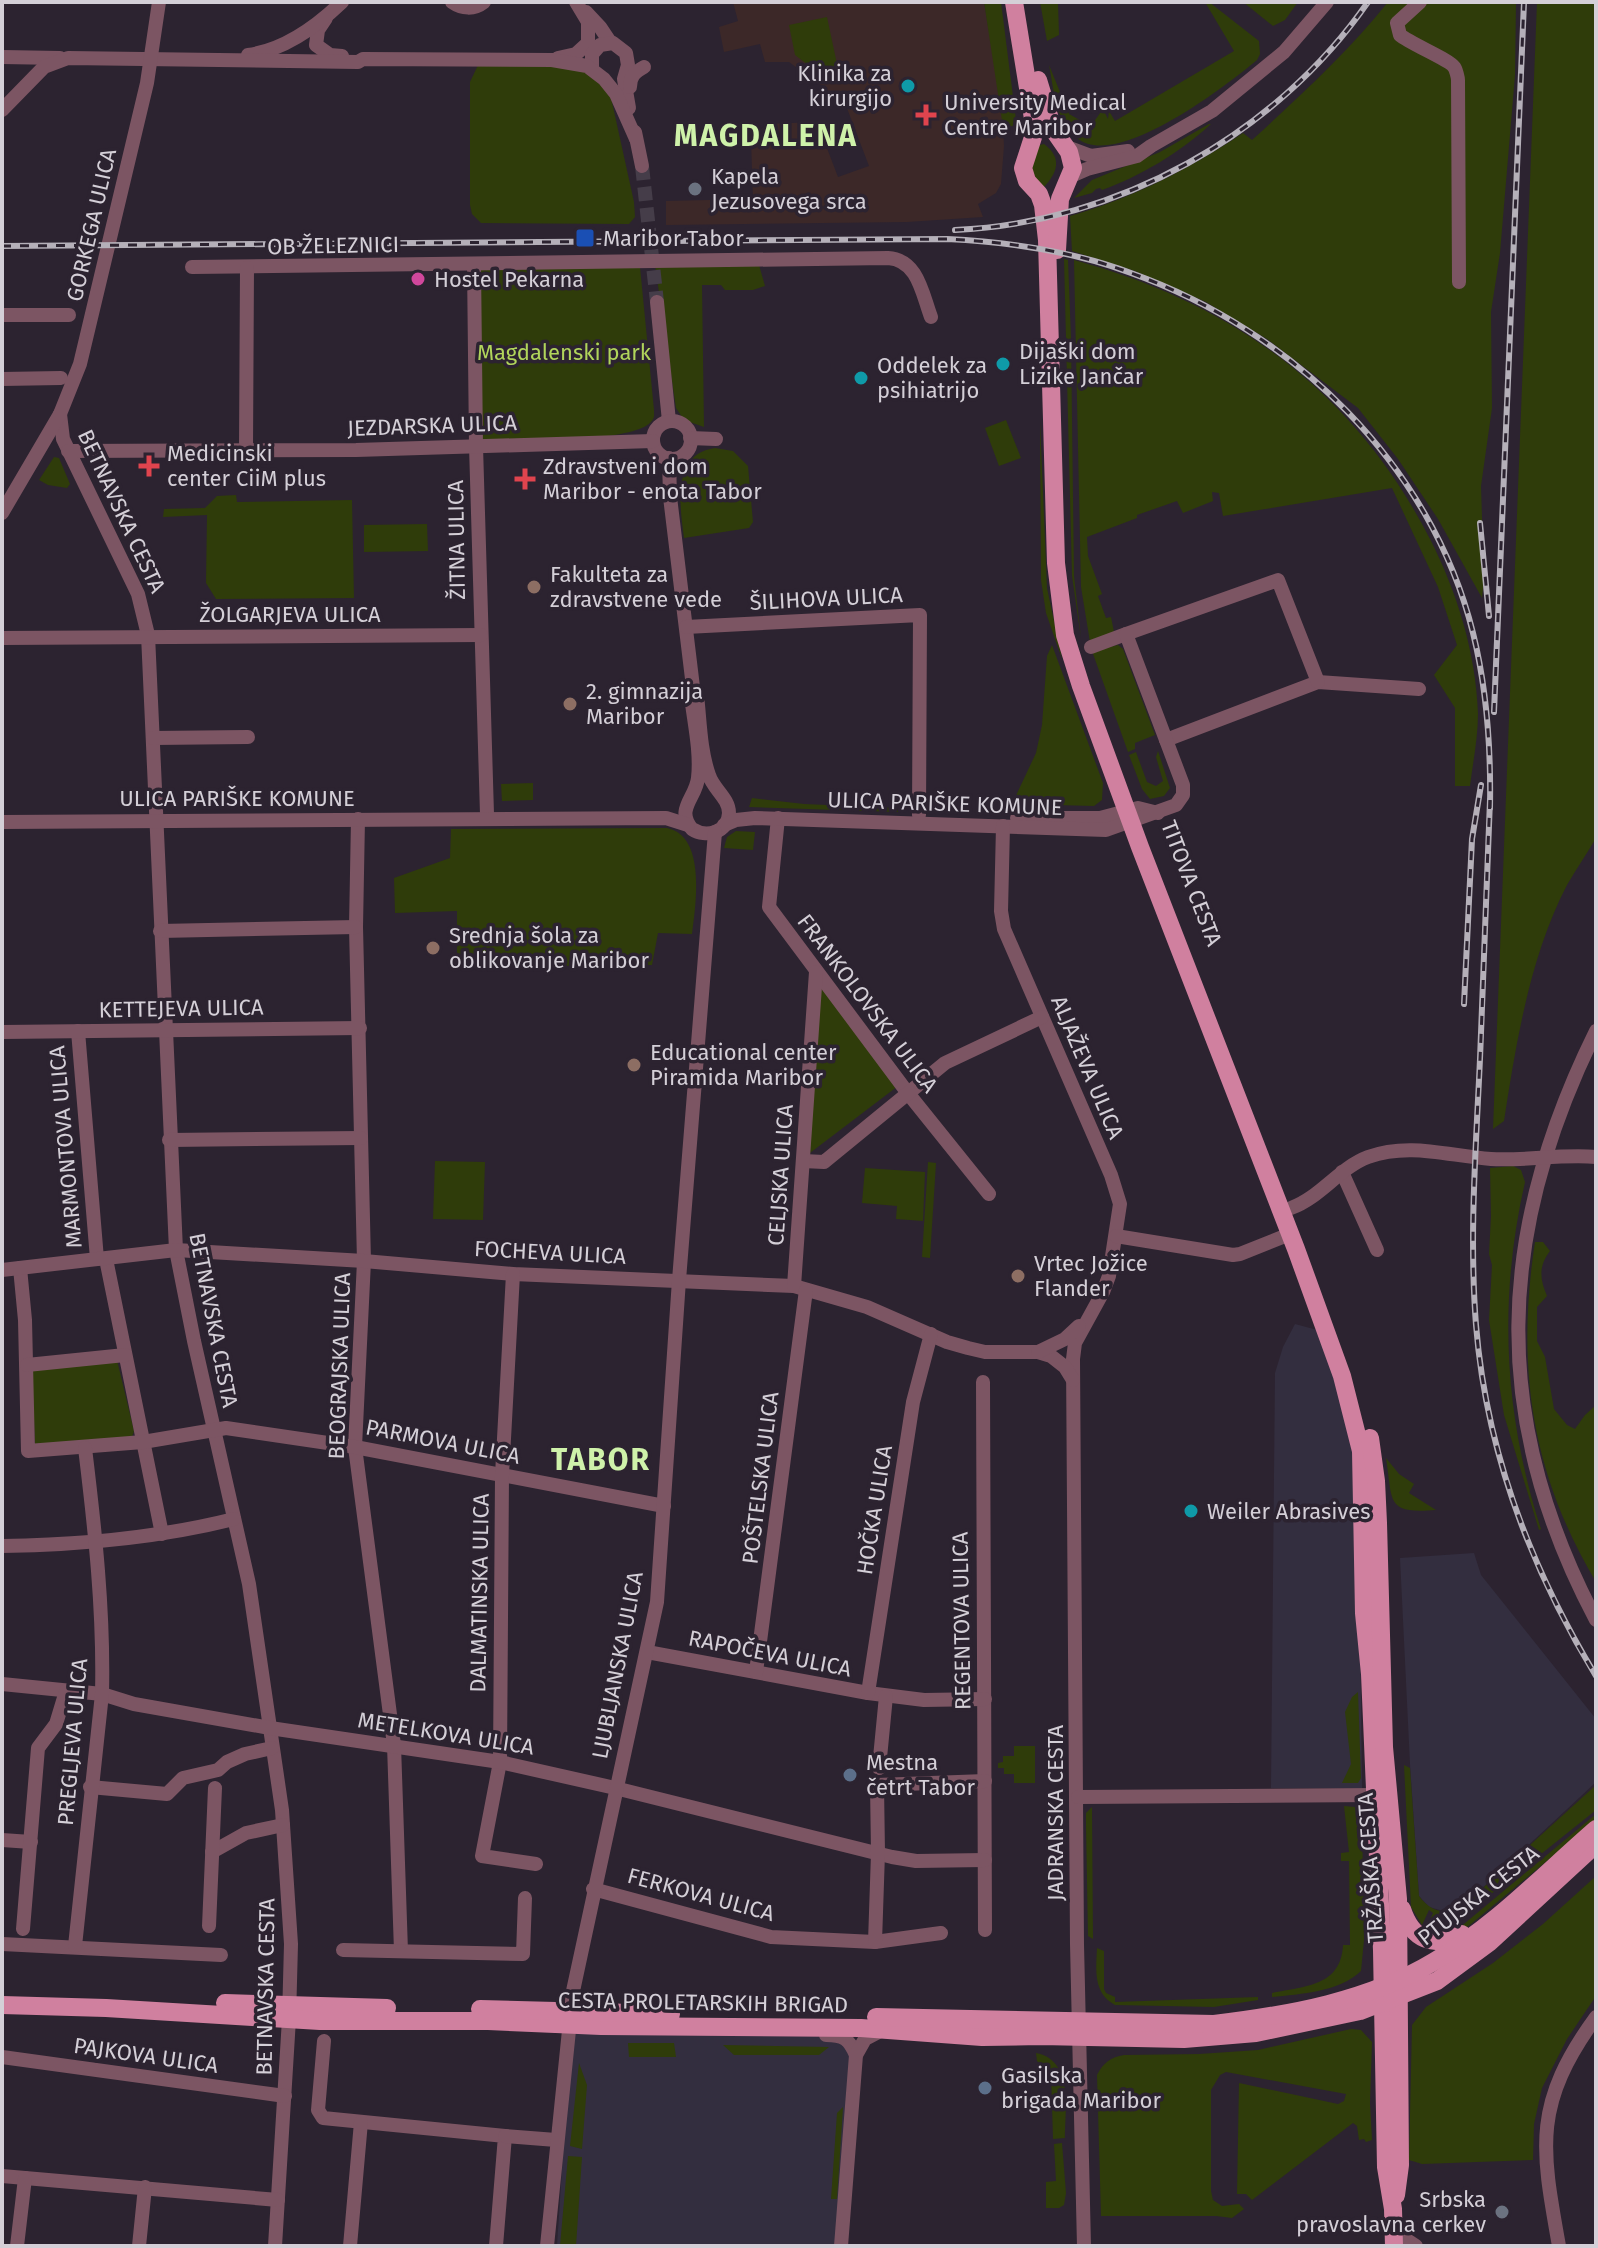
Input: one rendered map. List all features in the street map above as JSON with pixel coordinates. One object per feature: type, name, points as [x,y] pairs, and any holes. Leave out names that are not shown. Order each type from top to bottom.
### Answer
[{"type":"main road","points":[[1014,2],[1034,90],[1051,144],[1056,188],[1052,244]]},
{"type":"main road","points":[[1025,2],[1034,90]]},
{"type":"main road","points":[[1034,90],[1026,95],[1028,132],[1051,144]]},
{"type":"main road","points":[[1051,144],[1025,157],[1023,168],[1030,186],[1056,188]]},
{"type":"main road","points":[[1051,144],[1018,154],[1017,174],[1036,206],[1052,244]]},
{"type":"main road","name":"TITOVA CESTA","points":[[1052,244],[1069,597],[1086,669],[1342,1376],[1356,1425],[1371,1524]]},
{"type":"main road","name":"TITOVA CESTA","points":[[1139,814],[1333,1316],[1372,1447],[1371,1524]]},
{"type":"main road","name":"TRŽAŠKA CESTA","points":[[1371,1524],[1364,1613],[1400,2165],[1394,2246]]},
{"type":"main road","name":"TRŽAŠKA CESTA","points":[[1371,1524],[1384,1747],[1398,1899],[1390,1991]]},
{"type":"main road","name":"PTUJSKA CESTA","points":[[1390,1991],[1486,1925],[1596,1829]]},
{"type":"main road","name":"PTUJSKA CESTA","points":[[1390,1991],[1430,1985],[1458,1968],[1596,1844]]},
{"type":"main road","points":[[1398,1899],[1411,1929],[1429,1940],[1448,1941],[1475,1927],[1486,1925]]},
{"type":"main road","name":"CESTA PROLETARSKIH BRIGAD","points":[[2,2005],[1079,2029],[1184,2039],[1256,2033],[1295,2026],[1390,1991]]},
{"type":"main road","name":"CESTA PROLETARSKIH BRIGAD","points":[[2,1992],[290,2011]]},
{"type":"main road","name":"CESTA PROLETARSKIH BRIGAD","points":[[569,2018],[884,2029],[982,2037],[1079,2029]]},
{"type":"street","name":"GORKEGA ULICA","points":[[2,513],[60,414],[80,364],[151,57],[159,2]]},
{"type":"street","points":[[452,2],[466,8],[484,2]]},
{"type":"street","points":[[1056,188],[1087,169],[1137,156],[1231,97],[1284,52],[1327,2]]},
{"type":"street","points":[[1420,2],[1397,23],[1400,35],[1451,63],[1458,80],[1459,282]]},
{"type":"street","points":[[579,6],[610,42],[620,45],[626,53],[628,65],[624,73],[616,78],[604,79]]},
{"type":"street","points":[[552,60],[576,54],[588,43],[588,22],[579,6]]},
{"type":"street","points":[[224,58],[276,50],[337,7]]},
{"type":"street","points":[[337,7],[318,30],[316,45],[330,55],[363,59],[552,60],[592,69],[616,94],[636,139]]},
{"type":"street","points":[[592,69],[590,62],[594,50],[610,42]]},
{"type":"street","points":[[2,57],[224,58],[265,63],[358,62],[363,59]]},
{"type":"street","points":[[2,110],[44,67],[68,58]]},
{"type":"street","points":[[636,139],[637,124],[630,82],[634,73],[644,67]]},
{"type":"street","points":[[624,73],[642,166]]},
{"type":"street","points":[[1051,144],[1090,161],[1151,146]]},
{"type":"street","name":"OB ŽELEZNICI","points":[[192,267],[897,258],[908,263],[913,271],[931,317]]},
{"type":"street","name":"ŽITNA ULICA","points":[[474,265],[487,814]]},
{"type":"street","points":[[246,449],[247,268]]},
{"type":"street","points":[[657,302],[669,421]]},
{"type":"street","points":[[2,315],[69,315]]},
{"type":"street","points":[[2,379],[61,378]]},
{"type":"street","name":"BETNAVSKA CESTA","points":[[60,414],[60,430],[68,451],[137,576],[148,635],[176,1250],[253,1608],[283,1825],[291,1944],[290,2011],[275,2246]]},
{"type":"street","points":[[669,421],[684,425],[690,438],[686,452],[669,458],[657,451],[653,441],[659,427],[669,421]]},
{"type":"street","points":[[690,438],[716,439]]},
{"type":"street","name":"JEZDARSKA ULICA","points":[[68,451],[356,450],[653,441]]},
{"type":"street","points":[[669,458],[670,497],[693,687],[691,696],[703,772],[729,812],[720,829],[707,834],[692,828]]},
{"type":"street","points":[[1091,647],[1278,580],[1318,682]]},
{"type":"street","name":"ŠILIHOVA ULICA","points":[[686,627],[920,615],[919,815]]},
{"type":"street","points":[[690,797],[704,790],[741,808],[762,811],[1082,819],[1139,814],[1176,805],[1183,785],[1126,634]]},
{"type":"street","name":"ŽOLGARJEVA ULICA","points":[[2,638],[481,635]]},
{"type":"street","points":[[1166,740],[1318,682],[1419,689]]},
{"type":"street","points":[[153,738],[248,737]]},
{"type":"street","points":[[703,772],[684,814],[703,850],[706,925]]},
{"type":"street","name":"ULICA PARIŠKE KOMUNE","points":[[471,818],[487,814],[652,811],[673,807],[690,797]]},
{"type":"street","name":"ULICA PARIŠKE KOMUNE","points":[[720,829],[745,818],[778,818],[1106,830],[1139,814]]},
{"type":"street","name":"ULICA PARIŠKE KOMUNE","points":[[2,822],[666,818],[692,828]]},
{"type":"street","name":"FRANKOLOVSKA ULICA","points":[[778,818],[769,907],[907,1092],[989,1194]]},
{"type":"street","name":"BEOGRAJSKA ULICA","points":[[358,819],[356,927],[364,1261],[355,1447],[394,1745],[401,1951]]},
{"type":"street","name":"ALJAŽEVA ULICA","points":[[1003,826],[1002,917],[1008,939],[1120,1204],[1103,1292],[1075,1343],[1073,1381]]},
{"type":"street","name":"LJUBLJANSKA ULICA","points":[[547,2246],[569,2018],[593,1889],[657,1602],[706,925],[711,899],[712,849],[720,829]]},
{"type":"street","points":[[160,931],[356,927]]},
{"type":"street","name":"CELJSKA ULICA","points":[[800,1288],[803,1161],[816,972]]},
{"type":"street","points":[[803,1161],[824,1162],[945,1063],[1042,1017]]},
{"type":"street","name":"KETTEJEVA ULICA","points":[[2,1032],[360,1028]]},
{"type":"street","name":"MARMONTOVA ULICA","points":[[78,1031],[102,1259],[162,1534]]},
{"type":"street","points":[[1596,1031],[1559,1111],[1529,1218],[1519,1285],[1518,1344],[1528,1436],[1546,1508],[1560,1546],[1596,1620]]},
{"type":"street","points":[[169,1140],[361,1138]]},
{"type":"street","points":[[1291,1208],[1364,1159],[1402,1149],[1488,1159],[1596,1157]]},
{"type":"street","points":[[1342,1172],[1377,1250]]},
{"type":"street","points":[[1116,1236],[1233,1255],[1290,1234]]},
{"type":"street","name":"FOCHEVA ULICA","points":[[2,1270],[176,1250],[513,1274],[800,1288],[867,1307],[947,1342],[985,1352],[1038,1352]]},
{"type":"street","points":[[20,1268],[27,1365],[125,1355]]},
{"type":"street","name":"DALMATINSKA ULICA","points":[[513,1274],[502,1475],[500,1762],[482,1856],[536,1864]]},
{"type":"street","name":"POŠTELSKA ULICA","points":[[756,1672],[800,1288]]},
{"type":"street","name":"ALJAŽEVA ULICA","points":[[1038,1352],[1065,1339],[1085,1321]]},
{"type":"street","name":"HOČKA ULICA","points":[[868,1693],[913,1402],[931,1334]]},
{"type":"street","points":[[1038,1352],[1059,1361],[1073,1381]]},
{"type":"street","name":"PARMOVA ULICA","points":[[27,1365],[28,1451],[143,1442],[226,1428],[355,1447],[664,1506]]},
{"type":"street","name":"JADRANSKA CESTA","points":[[1073,1381],[1084,2246]]},
{"type":"street","name":"REGENTOVA ULICA","points":[[983,1382],[985,1930]]},
{"type":"street","name":"PREGLJEVA ULICA","points":[[75,1946],[102,1694],[103,1655],[97,1541],[85,1448]]},
{"type":"street","points":[[2,1546],[162,1534],[234,1519]]},
{"type":"street","name":"RAPOČEVA ULICA","points":[[647,1652],[886,1696],[924,1700],[985,1699]]},
{"type":"street","name":"METELKOVA ULICA","points":[[2,1684],[102,1694],[134,1704],[270,1728],[500,1762],[916,1861],[985,1860]]},
{"type":"street","points":[[23,1929],[38,1748],[56,1724],[66,1691]]},
{"type":"street","points":[[879,1768],[886,1696]]},
{"type":"street","points":[[90,1787],[167,1794],[183,1778],[218,1770],[245,1754],[272,1748]]},
{"type":"street","points":[[875,1942],[877,1785],[985,1781]]},
{"type":"street","points":[[209,1926],[215,1788]]},
{"type":"street","name":"TRŽAŠKA CESTA","points":[[1078,1797],[1374,1795]]},
{"type":"street","points":[[212,1852],[246,1833],[283,1825]]},
{"type":"street","points":[[2,1840],[31,1842]]},
{"type":"street","name":"PTUJSKA CESTA","points":[[1560,1879],[1575,1875],[1596,1856]]},
{"type":"street","name":"FERKOVA ULICA","points":[[593,1889],[771,1937],[875,1942],[941,1933]]},
{"type":"street","points":[[343,1950],[523,1954],[525,1898]]},
{"type":"street","points":[[2,1944],[221,1955]]},
{"type":"street","points":[[1559,2246],[1547,2178],[1545,2147],[1548,2114],[1561,2071],[1596,2017]]},
{"type":"street","points":[[739,2026],[754,2033],[840,2035],[846,2038],[856,2055]]},
{"type":"street","points":[[841,2246],[856,2055],[865,2039],[884,2029]]},
{"type":"street","points":[[324,2041],[318,2110],[323,2118],[556,2140]]},
{"type":"street","name":"PAJKOVA ULICA","points":[[2,2057],[285,2096]]},
{"type":"street","points":[[350,2246],[361,2122]]},
{"type":"street","points":[[496,2246],[505,2136]]},
{"type":"street","points":[[2,2176],[278,2200]]},
{"type":"street","points":[[17,2246],[25,2178]]},
{"type":"street","points":[[139,2246],[145,2187]]},
{"type":"street","points":[[1394,2216],[1404,2238],[1416,2246]]},
{"type":"shaded area","name":"University Medical Centre Maribor","points":[[733,2],[984,2],[1002,108],[1004,146],[1001,184],[996,193],[978,204],[983,217],[907,222],[666,225],[666,201],[753,199],[751,139],[767,124],[817,122],[838,177],[869,166],[845,103],[789,62],[765,62],[760,44],[724,52],[719,27],[738,21]]},
{"type":"shaded area","points":[[1295,1324],[1321,1331],[1352,1438],[1360,1611],[1362,1788],[1271,1788],[1275,1373],[1283,1347]]},
{"type":"shaded area","points":[[1474,1553],[1481,1575],[1596,1719],[1596,1782],[1463,1906],[1447,1912],[1429,1907],[1419,1896],[1400,1558]]},
{"type":"shaded area","points":[[571,2029],[853,2037],[839,2246],[557,2246]]},
{"type":"green space","points":[[984,2],[1001,2],[1016,120],[1013,126],[1003,127]]},
{"type":"green space","points":[[1040,2],[1058,2],[1059,35],[1047,41]]},
{"type":"green space","points":[[1205,2],[1259,41],[1257,60],[1197,105],[1143,135],[1117,143],[1095,145],[1077,138],[1060,114],[1049,65],[1069,114],[1085,123],[1088,130],[1093,130],[1093,123],[1103,109],[1108,119],[1109,111],[1115,121],[1234,51]]},
{"type":"green space","points":[[1243,2],[1298,2],[1285,20],[1273,26]]},
{"type":"green space","points":[[1388,2],[1516,2],[1515,75],[1500,253],[1491,312],[1492,408],[1481,486],[1482,598],[1438,519],[1398,459],[1358,408],[1267,339],[1206,302],[1135,271],[1072,251],[1070,216],[1160,181],[1243,133],[1252,140],[1340,56]]},
{"type":"green space","points":[[1537,2],[1596,2],[1596,838],[1567,885],[1543,941],[1519,1031],[1504,1121],[1493,1129]]},
{"type":"green space","points":[[827,17],[840,78],[826,79],[795,55],[789,25]]},
{"type":"green space","points":[[479,63],[575,68],[587,73],[610,93],[634,202],[635,217],[629,224],[481,223],[472,214],[470,82]]},
{"type":"green space","points":[[1209,124],[1187,144],[1145,171],[1116,185],[1074,198],[1092,180],[1160,152]]},
{"type":"green space","points":[[1044,144],[1054,155],[1056,166],[1044,187],[1036,183],[1030,161],[1040,145]]},
{"type":"green space","points":[[1064,259],[1068,260],[1071,338],[1074,576],[1081,638],[1072,576]]},
{"type":"green space","points":[[1074,260],[1132,278],[1186,301],[1236,328],[1283,360],[1326,397],[1365,439],[1399,486],[1430,539],[1449,580],[1463,624],[1473,668],[1478,714],[1470,786],[1455,786],[1455,708],[1434,675],[1457,645],[1438,587],[1392,488],[1223,516],[1219,493],[1212,492],[1213,501],[1183,513],[1177,501],[1087,537],[1088,556],[1102,594],[1098,596],[1106,618],[1111,617],[1114,632],[1090,642],[1081,587]]},
{"type":"green space","points":[[655,265],[759,265],[765,286],[753,290],[725,290],[721,285],[702,285],[704,427],[684,420],[676,408]]},
{"type":"green space","name":"Magdalenski park","points":[[640,267],[654,410],[651,422],[640,429],[598,437],[482,442],[480,269]]},
{"type":"green space","points":[[1006,420],[1021,458],[999,466],[985,428]]},
{"type":"green space","points":[[1040,421],[1047,588],[1062,659],[1046,613],[1041,580]]},
{"type":"green space","points":[[715,448],[733,451],[748,466],[753,522],[749,528],[684,538],[680,497],[685,471],[691,460],[701,452]]},
{"type":"green space","points":[[54,457],[59,458],[70,484],[67,488],[39,480]]},
{"type":"green space","points":[[236,495],[237,502],[352,500],[354,598],[216,599],[206,583],[207,515],[163,517],[164,509],[205,508],[217,496]]},
{"type":"green space","points":[[427,524],[428,551],[364,552],[364,525]]},
{"type":"green space","points":[[1052,645],[1103,783],[1102,800],[1094,806],[1012,804],[1036,753],[1042,725],[1047,656]]},
{"type":"green space","points":[[1118,645],[1123,649],[1155,735],[1135,743],[1135,749],[1128,752],[1092,651]]},
{"type":"green space","points":[[1158,751],[1170,788],[1164,796],[1150,799],[1142,789],[1129,755],[1136,752],[1147,782],[1156,786],[1163,781],[1156,757]]},
{"type":"green space","points":[[533,783],[533,800],[502,801],[501,784]]},
{"type":"green space","points":[[752,798],[804,804],[897,808],[898,812],[749,807]]},
{"type":"green space","points":[[667,828],[679,834],[688,844],[693,857],[696,872],[694,921],[692,934],[658,933],[652,965],[457,967],[457,911],[395,913],[394,878],[450,858],[451,829]]},
{"type":"green space","points":[[736,831],[755,832],[753,850],[724,848],[727,837]]},
{"type":"green space","points":[[820,985],[898,1086],[806,1156]]},
{"type":"green space","points":[[435,1161],[485,1162],[483,1220],[433,1219]]},
{"type":"green space","points":[[928,1162],[936,1163],[930,1258],[922,1257]]},
{"type":"green space","points":[[1513,1166],[1521,1170],[1525,1182],[1511,1270],[1509,1357],[1519,1443],[1539,1530],[1504,1415],[1489,1320],[1492,1265],[1489,1254],[1490,1168]]},
{"type":"green space","points":[[865,1168],[925,1172],[923,1221],[896,1219],[897,1206],[862,1203]]},
{"type":"green space","points":[[1535,1242],[1543,1242],[1550,1251],[1542,1268],[1547,1296],[1537,1307],[1537,1341],[1545,1357],[1554,1409],[1567,1425],[1575,1429],[1596,1405],[1596,1582],[1556,1500],[1534,1418],[1527,1332]]},
{"type":"green space","points":[[117,1360],[134,1431],[132,1437],[35,1444],[32,1371]]},
{"type":"green space","points":[[1386,1458],[1399,1474],[1414,1484],[1409,1493],[1436,1510],[1408,1510],[1394,1502]]},
{"type":"green space","points":[[1358,1692],[1361,1778],[1358,1783],[1342,1783],[1351,1764],[1345,1712]]},
{"type":"green space","points":[[1014,1746],[1035,1746],[1035,1783],[1014,1783],[1014,1774],[1004,1774],[1004,1768],[998,1768],[1003,1756],[1014,1756]]},
{"type":"green space","points":[[1404,1765],[1410,1768],[1419,1896],[1439,1911],[1463,1906],[1596,1785],[1596,1810],[1455,1923],[1438,1928],[1427,1927],[1433,1913],[1429,1910],[1422,1925],[1411,1907]]},
{"type":"green space","points":[[1344,1806],[1355,1807],[1362,1818],[1364,1940],[1361,1971],[1331,1988],[1272,1997],[1272,1993],[1309,1986],[1329,1976],[1341,1959],[1343,1945],[1350,1945],[1349,1861],[1341,1861],[1341,1853],[1349,1852]]},
{"type":"green space","points":[[1092,1807],[1093,1939],[1088,1936],[1086,1825],[1086,1813]]},
{"type":"green space","points":[[1596,1814],[1596,1820],[1471,1924],[1460,1932],[1433,1934],[1458,1929]]},
{"type":"green space","points":[[1596,1876],[1596,1996],[1567,2039],[1542,2088],[1534,2124],[1533,2160],[1422,2164],[1409,2160],[1412,2025],[1426,2007],[1493,1963],[1543,1924]]},
{"type":"green space","points":[[1097,1948],[1104,1951],[1104,1989],[1115,1997],[1115,2002],[1258,1997],[1258,2000],[1214,2007],[1115,2005],[1099,1987]]},
{"type":"green space","points":[[1351,2029],[1361,2030],[1372,2042],[1372,2140],[1359,2140],[1357,2126],[1353,2123],[1252,2200],[1246,2194],[1237,2194],[1239,2083],[1338,2104],[1344,2101],[1346,2094],[1226,2072],[1220,2075],[1211,2090],[1211,2191],[1213,2200],[1222,2206],[1239,2204],[1244,2209],[1232,2218],[1101,2216],[1097,2075],[1108,2061],[1124,2055],[1258,2050]]},
{"type":"green space","points":[[628,2043],[674,2043],[676,2057],[629,2057]]},
{"type":"green space","points":[[723,2045],[829,2047],[819,2055],[734,2055]]},
{"type":"green space","points":[[1036,2053],[1057,2065],[1062,2076],[1066,2101],[1065,2138],[1053,2139],[1051,2073],[1042,2072]]},
{"type":"green space","points":[[579,2063],[587,2085],[582,2149],[570,2146]]},
{"type":"green space","points":[[843,2107],[837,2199],[831,2199],[837,2113]]},
{"type":"green space","points":[[1062,2143],[1064,2205],[1046,2208],[1046,2182],[1056,2181],[1054,2144]]},
{"type":"green space","points":[[568,2156],[582,2157],[576,2246],[560,2246]]},
{"type":"tunnel","points":[[642,166],[657,302]]},
{"type":"railway","points":[[955,230],[1015,224],[1075,210],[1133,190],[1188,163],[1240,131],[1287,93],[1330,50],[1368,2]]},
{"type":"railway","points":[[1494,712],[1524,2]]},
{"type":"railway","points":[[2,246],[947,239],[1040,249],[1131,273],[1190,298],[1247,330],[1299,368],[1347,411],[1389,460],[1425,514],[1453,571],[1473,633],[1487,720],[1490,808]]},
{"type":"railway","points":[[1480,523],[1489,616]]},
{"type":"railway","points":[[1464,1004],[1472,839],[1481,785]]},
{"type":"railway","points":[[1490,800],[1473,1225],[1474,1292],[1481,1372],[1501,1463],[1515,1507],[1551,1594],[1596,1676]]},
{"type":"place","name":"Klinika za kirurgijo","points":[[908,86]]},
{"type":"place","name":"University Medical Centre Maribor","points":[[926,115]]},
{"type":"place","name":"Kapela Jezusovega srca","points":[[695,189]]},
{"type":"place","name":"Maribor Tabor","points":[[585,238]]},
{"type":"place","name":"Hostel Pekarna","points":[[418,279]]},
{"type":"place","name":"Dijaški dom Lizike Jančar","points":[[1003,364]]},
{"type":"place","name":"Oddelek za psihiatrijo","points":[[861,378]]},
{"type":"place","name":"Medicinski center CiiM plus","points":[[149,466]]},
{"type":"place","name":"Zdravstveni dom Maribor - enota Tabor","points":[[525,479]]},
{"type":"place","name":"Fakulteta za zdravstvene vede","points":[[534,587]]},
{"type":"place","name":"2. gimnazija Maribor","points":[[570,704]]},
{"type":"place","name":"Srednja šola za oblikovanje Maribor","points":[[433,948]]},
{"type":"place","name":"Educational center Piramida Maribor","points":[[634,1065]]},
{"type":"place","name":"Vrtec Jožice Flander","points":[[1018,1276]]},
{"type":"place","name":"Weiler Abrasives","points":[[1191,1511]]},
{"type":"place","name":"Mestna četrt Tabor","points":[[850,1775]]},
{"type":"place","name":"Gasilska brigada Maribor","points":[[985,2088]]},
{"type":"place","name":"Srbska pravoslavna cerkev","points":[[1502,2212]]},
{"type":"district","name":"MAGDALENA","points":[[766,136]]},
{"type":"district","name":"TABOR","points":[[601,1460]]}]
